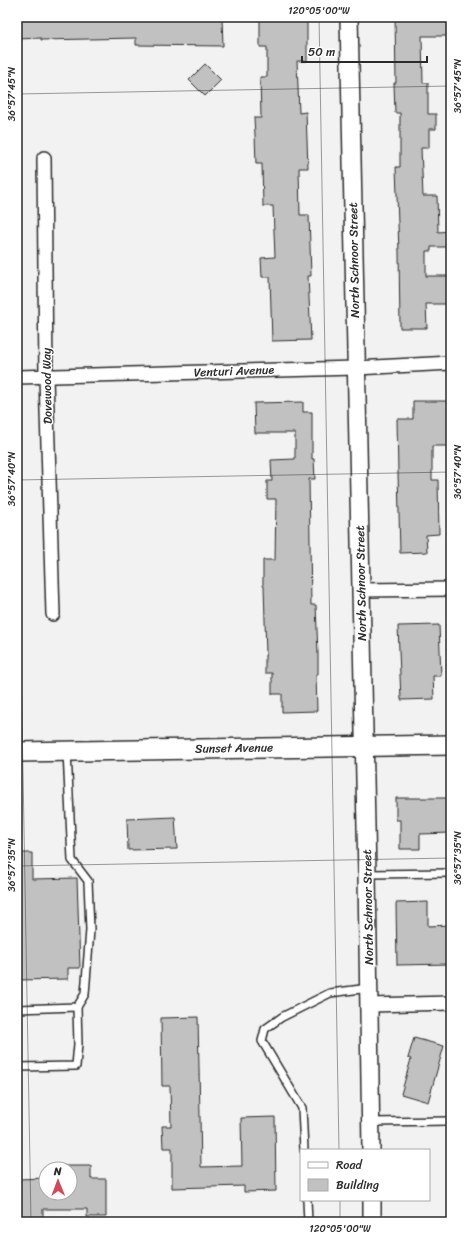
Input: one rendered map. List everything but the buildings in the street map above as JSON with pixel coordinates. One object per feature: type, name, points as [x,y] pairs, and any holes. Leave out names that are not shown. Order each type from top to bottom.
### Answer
[{"type":"main road","name":"Sunset Avenue","points":[[17,752],[451,745]]},
{"type":"street","name":"North Schnoor Street","points":[[349,17],[365,747],[371,1149]]},
{"type":"street","name":"Dovewood Way","points":[[44,158],[46,377],[53,614]]},
{"type":"street","name":"Venturi Avenue","points":[[17,377],[356,368],[451,363]]},
{"type":"street","points":[[361,590],[451,589]]},
{"type":"street","points":[[369,997],[451,1004]]},
{"type":"street","points":[[372,1201],[372,1222]]},
{"type":"lane","points":[[17,1067],[76,1066],[78,1044],[77,1007],[85,994],[90,930],[88,881],[72,860],[67,751]]},
{"type":"lane","points":[[367,874],[451,873]]},
{"type":"lane","points":[[304,1149],[302,1108],[262,1041],[265,1029],[282,1017],[330,993],[369,997]]},
{"type":"lane","points":[[17,1009],[77,1007]]},
{"type":"lane","points":[[371,1122],[451,1121]]},
{"type":"lane","points":[[307,1201],[308,1222]]}]
